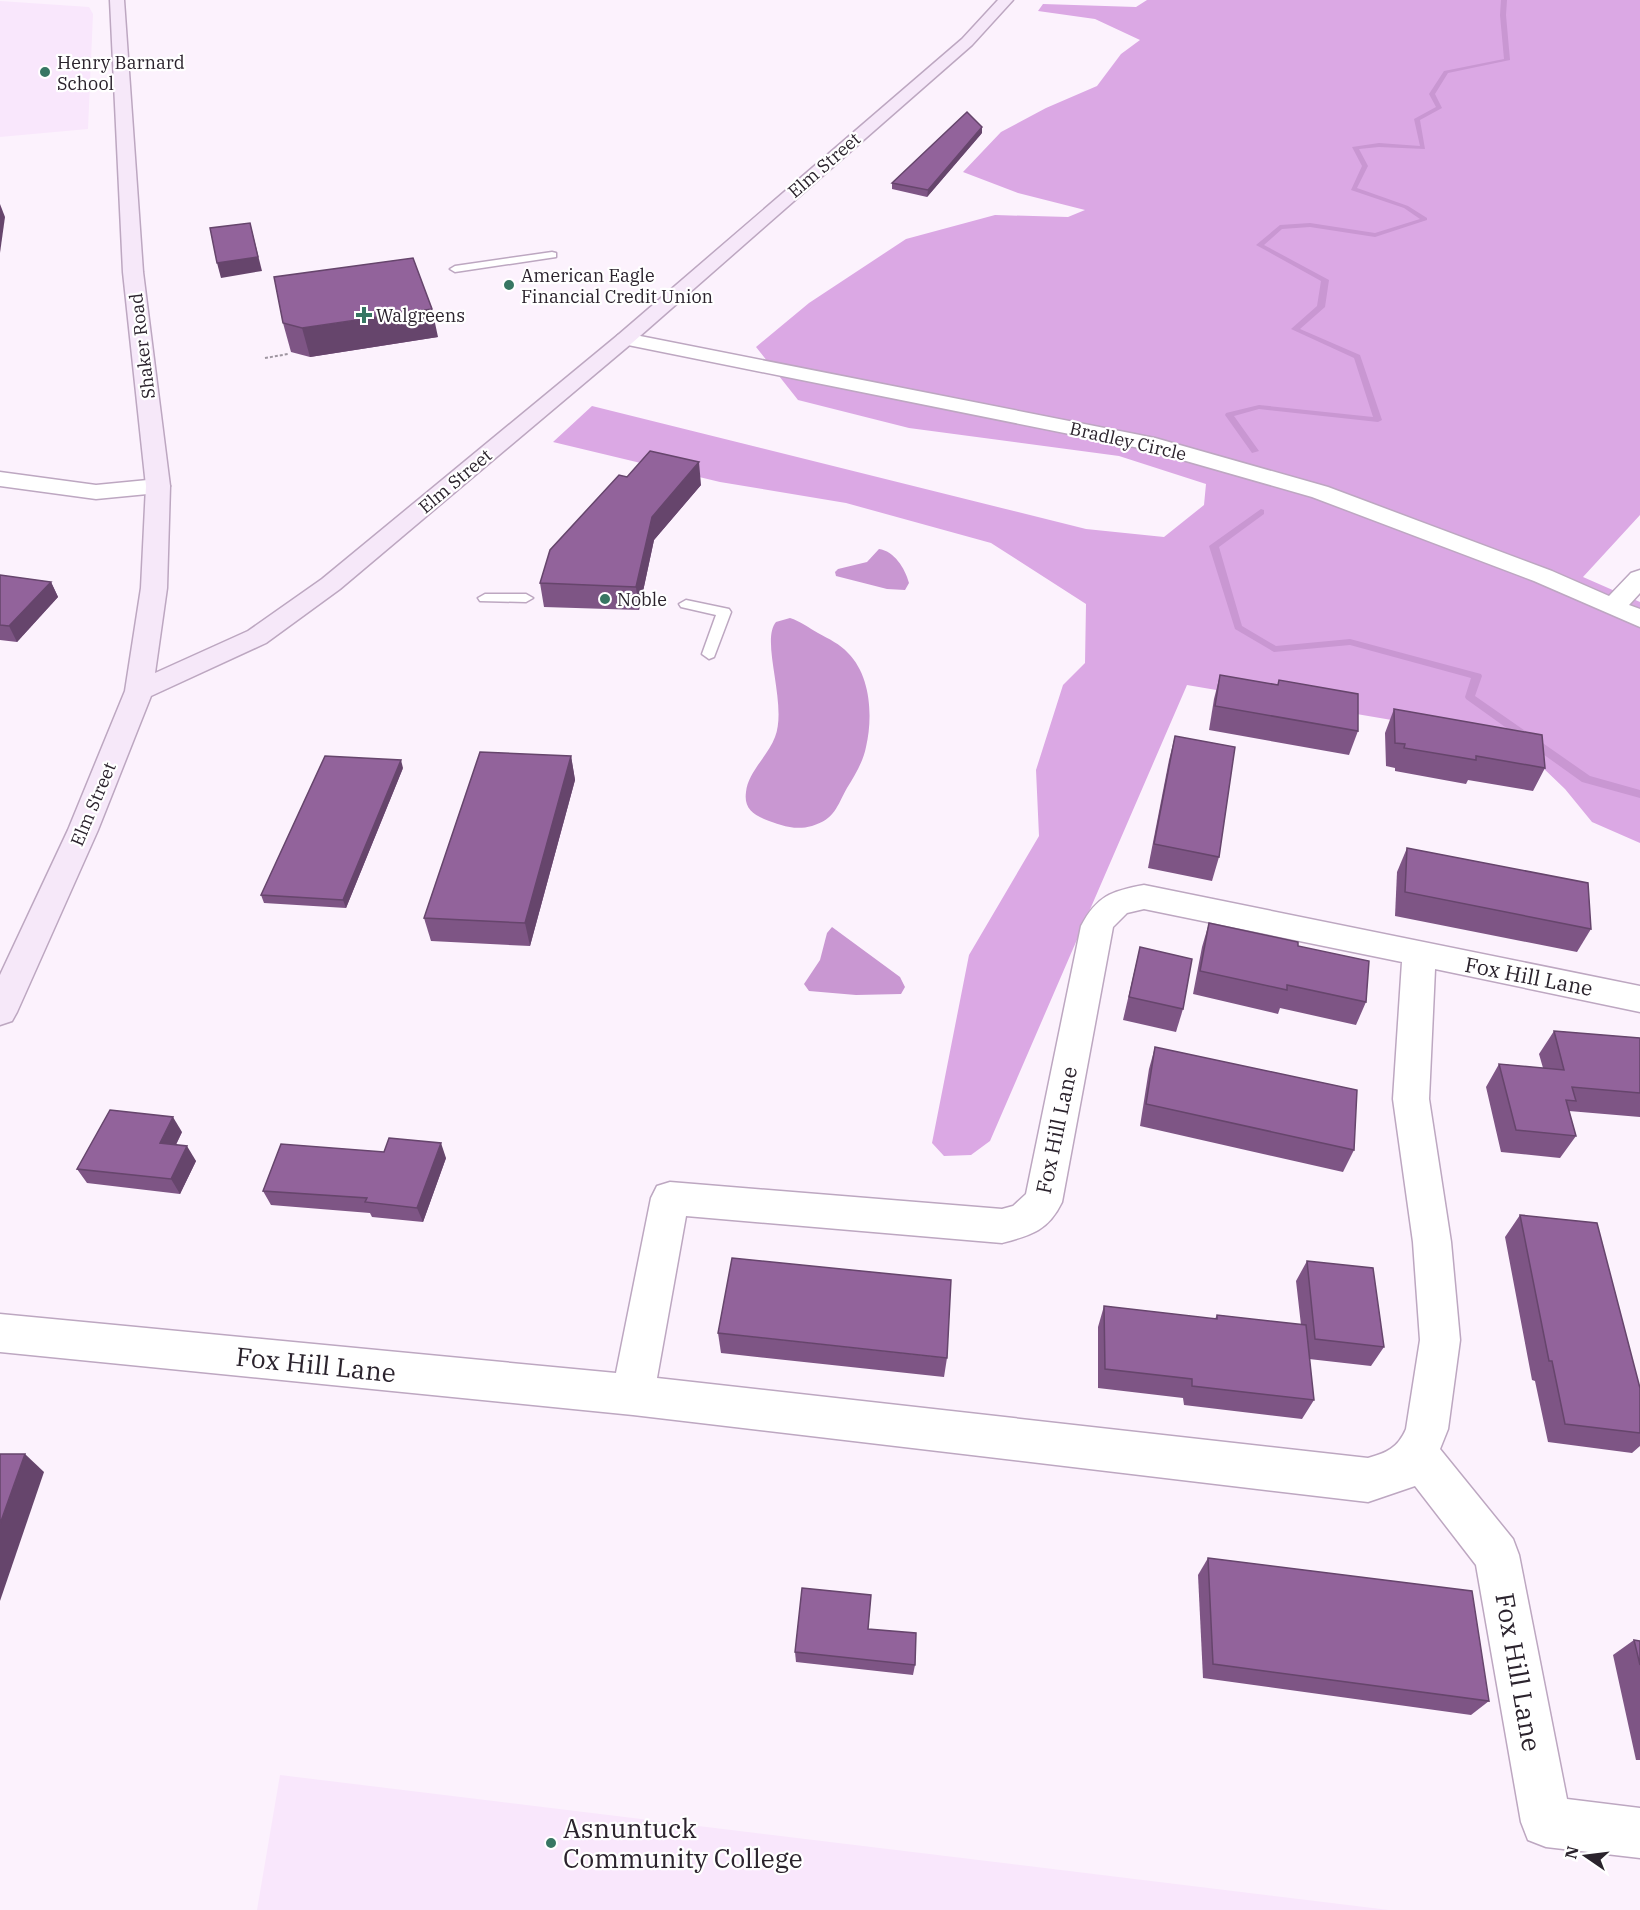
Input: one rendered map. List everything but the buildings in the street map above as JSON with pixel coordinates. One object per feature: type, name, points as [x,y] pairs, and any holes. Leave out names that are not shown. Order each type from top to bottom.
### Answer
[{"type":"main road","name":"Shaker Road","points":[[117,0],[133,272],[158,486],[154,588],[139,690]]},
{"type":"main road","name":"Elm Street","points":[[0,1012],[83,830],[139,690],[257,637],[331,585],[625,339],[967,42],[1006,0]]},
{"type":"street","name":"Bradley Circle","points":[[625,339],[1147,443],[1320,492],[1543,576],[1640,619]]},
{"type":"street","points":[[0,479],[96,492],[158,486]]},
{"type":"street","points":[[1613,607],[1640,578]]},
{"type":"street","name":"Fox Hill Lane","points":[[633,1395],[670,1198],[1002,1226],[1025,1220],[1043,1202],[1097,926],[1106,910],[1122,901],[1144,897],[1640,999]]},
{"type":"street","points":[[1417,1454],[1427,1429],[1440,1340],[1432,1242],[1411,1099],[1419,954]]},
{"type":"street","name":"Fox Hill Lane","points":[[0,1333],[633,1395],[1368,1480],[1401,1470],[1417,1454],[1497,1555],[1546,1822],[1640,1833]]},
{"type":"lane","points":[[455,270],[552,255]]},
{"type":"lane","points":[[485,597],[526,598]]},
{"type":"lane","points":[[686,604],[724,612],[710,654]]},
{"type":"path","points":[[265,358],[288,354]]},
{"type":"shaded area","points":[[1147,0],[1640,0],[1640,515],[1583,577],[1640,602],[1640,843],[1592,822],[1565,789],[1515,741],[1187,685],[990,1141],[971,1155],[944,1156],[932,1143],[969,955],[1039,836],[1036,770],[1063,685],[1085,663],[1086,604],[991,543],[846,503],[720,482],[553,442],[592,406],[1086,529],[1164,537],[1204,505],[1206,484],[1119,456],[909,428],[798,400],[756,347],[809,303],[906,239],[995,215],[1068,217],[1085,210],[1018,193],[963,172],[1001,132],[1046,108],[1097,86],[1121,54],[1140,40],[1095,19],[1038,11],[1043,4],[1136,7]]},
{"type":"shaded area","name":"Henry Barnard School","points":[[0,1],[89,7],[93,14],[88,129],[0,137]]},
{"type":"shaded area","points":[[879,549],[889,553],[902,566],[909,583],[905,590],[887,589],[836,576],[835,572],[838,569],[867,562]]},
{"type":"shaded area","points":[[790,618],[834,642],[856,662],[866,685],[869,710],[868,735],[863,758],[838,806],[826,820],[799,828],[781,825],[759,817],[749,809],[746,802],[750,778],[772,744],[778,723],[772,631],[776,622]]},
{"type":"shaded area","points":[[832,927],[900,977],[905,987],[901,994],[856,995],[809,991],[804,984],[820,960],[827,933]]},
{"type":"shaded area","name":"Asnuntuck Community College","points":[[280,1775],[1389,1910],[257,1910]]},
{"type":"waterway","points":[[1255,451],[1229,415],[1259,407],[1378,420],[1357,357],[1295,329],[1321,307],[1325,280],[1259,245],[1280,227],[1310,225],[1375,235],[1425,219],[1406,207],[1353,189],[1365,166],[1355,147],[1379,145],[1423,148],[1417,119],[1439,108],[1432,94],[1446,72],[1507,60],[1504,0]]},
{"type":"waterway","points":[[1261,512],[1214,546],[1238,627],[1274,649],[1350,642],[1477,676],[1470,697],[1586,779],[1640,794]]},
{"type":"place","name":"Henry Barnard School","points":[[45,72]]},
{"type":"place","name":"American Eagle Financial Credit Union","points":[[509,285]]},
{"type":"place","name":"Walgreens","points":[[364,315]]},
{"type":"place","name":"Noble","points":[[605,599]]},
{"type":"place","name":"Asnuntuck Community College","points":[[551,1843]]}]
